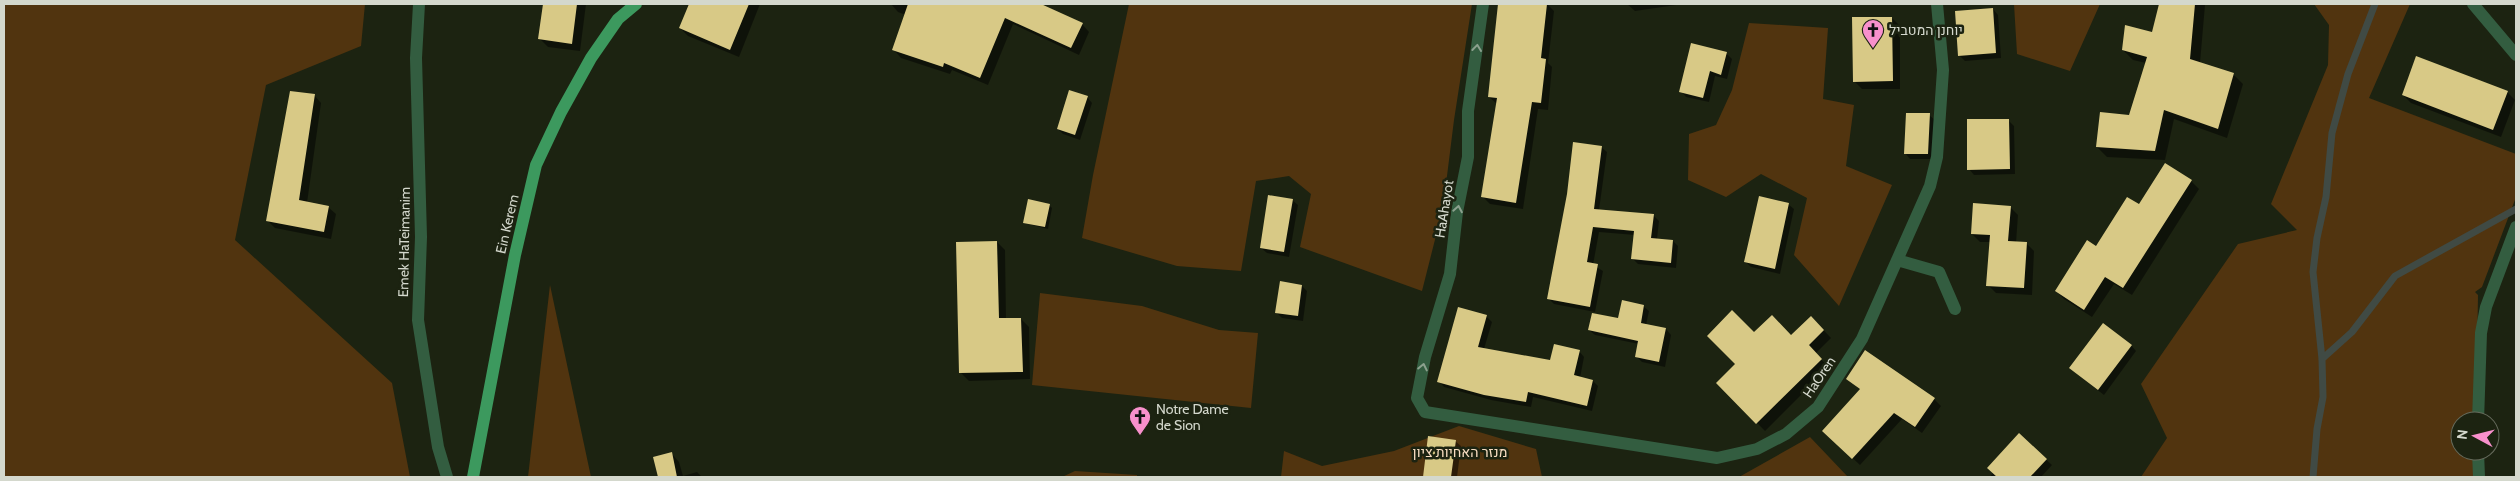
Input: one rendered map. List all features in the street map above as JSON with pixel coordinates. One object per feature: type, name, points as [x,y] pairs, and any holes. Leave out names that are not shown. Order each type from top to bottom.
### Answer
[{"type":"main road","name":"Ein Kerem","points":[[473,477],[515,255],[536,165],[560,112],[591,58],[618,19],[636,4]]},
{"type":"street","name":"Emek HaTeimanim","points":[[419,4],[416,58],[422,237],[418,320],[438,447],[447,477]]},
{"type":"street","name":"HaAhayot","points":[[1426,412],[1416,398],[1425,357],[1450,274],[1457,212],[1468,157],[1468,111],[1483,4]]},
{"type":"street","name":"HaOren","points":[[1426,412],[1718,458],[1757,449],[1786,434],[1818,407],[1862,339],[1930,186],[1937,157],[1943,70],[1937,4]]},
{"type":"street","points":[[2473,4],[2516,55]]},
{"type":"street","points":[[2478,411],[2481,333],[2486,306],[2516,227]]},
{"type":"street","points":[[1897,260],[1939,272],[1955,309]]},
{"type":"street","points":[[2478,461],[2479,477]]},
{"type":"green space","points":[[4,4],[365,4],[361,46],[266,85],[235,240],[392,383],[410,477],[4,477]]},
{"type":"green space","points":[[1129,4],[1472,4],[1443,208],[1422,291],[1300,247],[1311,194],[1289,176],[1256,181],[1241,271],[1177,266],[1082,238],[1093,175]]},
{"type":"green space","points":[[2014,4],[2100,4],[2070,71],[2017,54]]},
{"type":"green space","points":[[2314,4],[2410,4],[2369,98],[2516,154],[2516,197],[2482,287],[2475,292],[2478,295],[2476,411],[2450,411],[2450,461],[2475,461],[2474,477],[2141,477],[2167,438],[2141,384],[2238,244],[2297,230],[2271,204],[2328,65],[2329,25]]},
{"type":"green space","points":[[1749,23],[1828,28],[1823,99],[1854,105],[1846,166],[1892,185],[1839,306],[1794,255],[1807,198],[1761,174],[1726,197],[1688,180],[1689,134],[1716,125],[1732,90]]},
{"type":"green space","points":[[550,285],[591,477],[528,477]]},
{"type":"green space","points":[[1040,293],[1142,306],[1219,330],[1258,333],[1251,408],[1032,385]]},
{"type":"green space","name":"מנזר האחיות ציון","points":[[1459,426],[1536,449],[1542,477],[1281,477],[1284,451],[1322,466],[1394,451]]},
{"type":"green space","points":[[1810,437],[1848,477],[1739,477]]},
{"type":"green space","points":[[1075,471],[1137,475],[1137,477],[1062,477]]},
{"type":"building","points":[[543,4],[577,4],[572,44],[538,39]]},
{"type":"building","points":[[689,4],[749,4],[730,50],[679,28]]},
{"type":"building","points":[[908,4],[1041,4],[1083,23],[1071,48],[1005,18],[980,78],[944,63],[943,67],[892,50]]},
{"type":"building","points":[[1498,4],[1547,4],[1541,58],[1546,59],[1541,103],[1532,102],[1516,203],[1481,197],[1497,98],[1488,97]]},
{"type":"building","points":[[2159,4],[2195,4],[2190,59],[2234,73],[2218,129],[2164,110],[2155,151],[2096,147],[2100,112],[2129,115],[2147,57],[2122,50],[2125,25],[2152,32]]},
{"type":"building","points":[[1993,8],[1996,53],[1958,56],[1955,11]]},
{"type":"building","name":"יוחנן המטביל","points":[[1852,17],[1892,17],[1893,81],[1853,82]]},
{"type":"building","points":[[1691,43],[1727,52],[1721,75],[1710,71],[1703,98],[1679,92]]},
{"type":"building","points":[[2416,56],[2508,91],[2493,130],[2402,95]]},
{"type":"building","points":[[1069,90],[1088,96],[1075,135],[1057,129]]},
{"type":"building","points":[[290,91],[315,94],[299,200],[329,206],[324,232],[266,221]]},
{"type":"building","points":[[1906,113],[1930,113],[1928,154],[1904,154]]},
{"type":"building","points":[[1967,119],[2009,119],[2010,169],[1967,170]]},
{"type":"building","points":[[1573,142],[1602,146],[1594,209],[1654,214],[1651,238],[1673,240],[1671,263],[1631,259],[1634,231],[1593,227],[1587,262],[1598,264],[1590,307],[1547,299],[1567,194]]},
{"type":"building","points":[[2165,163],[2192,180],[2123,288],[2105,277],[2084,310],[2055,291],[2087,240],[2096,246],[2127,197],[2139,204]]},
{"type":"building","points":[[1268,195],[1293,199],[1284,252],[1260,248]]},
{"type":"building","points":[[1759,196],[1789,203],[1775,269],[1744,262]]},
{"type":"building","points":[[1028,199],[1050,204],[1045,227],[1023,223]]},
{"type":"building","points":[[1973,203],[2011,206],[2008,241],[2027,242],[2024,288],[1986,286],[1990,235],[1971,234]]},
{"type":"building","points":[[997,241],[999,318],[1021,318],[1023,372],[959,373],[956,242]]},
{"type":"building","points":[[1280,281],[1302,285],[1298,316],[1275,313]]},
{"type":"building","points":[[1622,300],[1644,305],[1641,323],[1666,328],[1659,362],[1635,357],[1638,341],[1588,330],[1592,313],[1618,318]]},
{"type":"building","points":[[1458,307],[1487,315],[1478,347],[1550,360],[1554,344],[1580,350],[1574,375],[1593,380],[1587,406],[1528,392],[1526,402],[1484,395],[1437,382]]},
{"type":"building","points":[[1732,310],[1754,332],[1772,315],[1791,335],[1811,316],[1824,330],[1809,345],[1822,359],[1756,424],[1716,383],[1735,364],[1707,336]]},
{"type":"building","points":[[2103,323],[2132,345],[2098,390],[2069,368]]},
{"type":"building","points":[[1865,350],[1935,398],[1915,427],[1894,413],[1852,459],[1822,431],[1860,389],[1846,379]]},
{"type":"building","points":[[2019,433],[2047,459],[2030,477],[1997,477],[1987,468]]},
{"type":"building","points":[[1428,436],[1456,440],[1451,477],[1423,477]]},
{"type":"building","points":[[672,452],[677,477],[658,477],[653,457]]},
{"type":"waterway","points":[[2313,477],[2317,429],[2323,397],[2322,359],[2313,272],[2317,238],[2326,197],[2332,133],[2348,74],[2375,4]]},
{"type":"waterway","points":[[2322,359],[2352,332],[2395,276],[2516,209]]},
{"type":"place","name":"יוחנן המטביל","points":[[1873,49]]},
{"type":"place","name":"Notre Dame de Sion","points":[[1140,436]]}]
